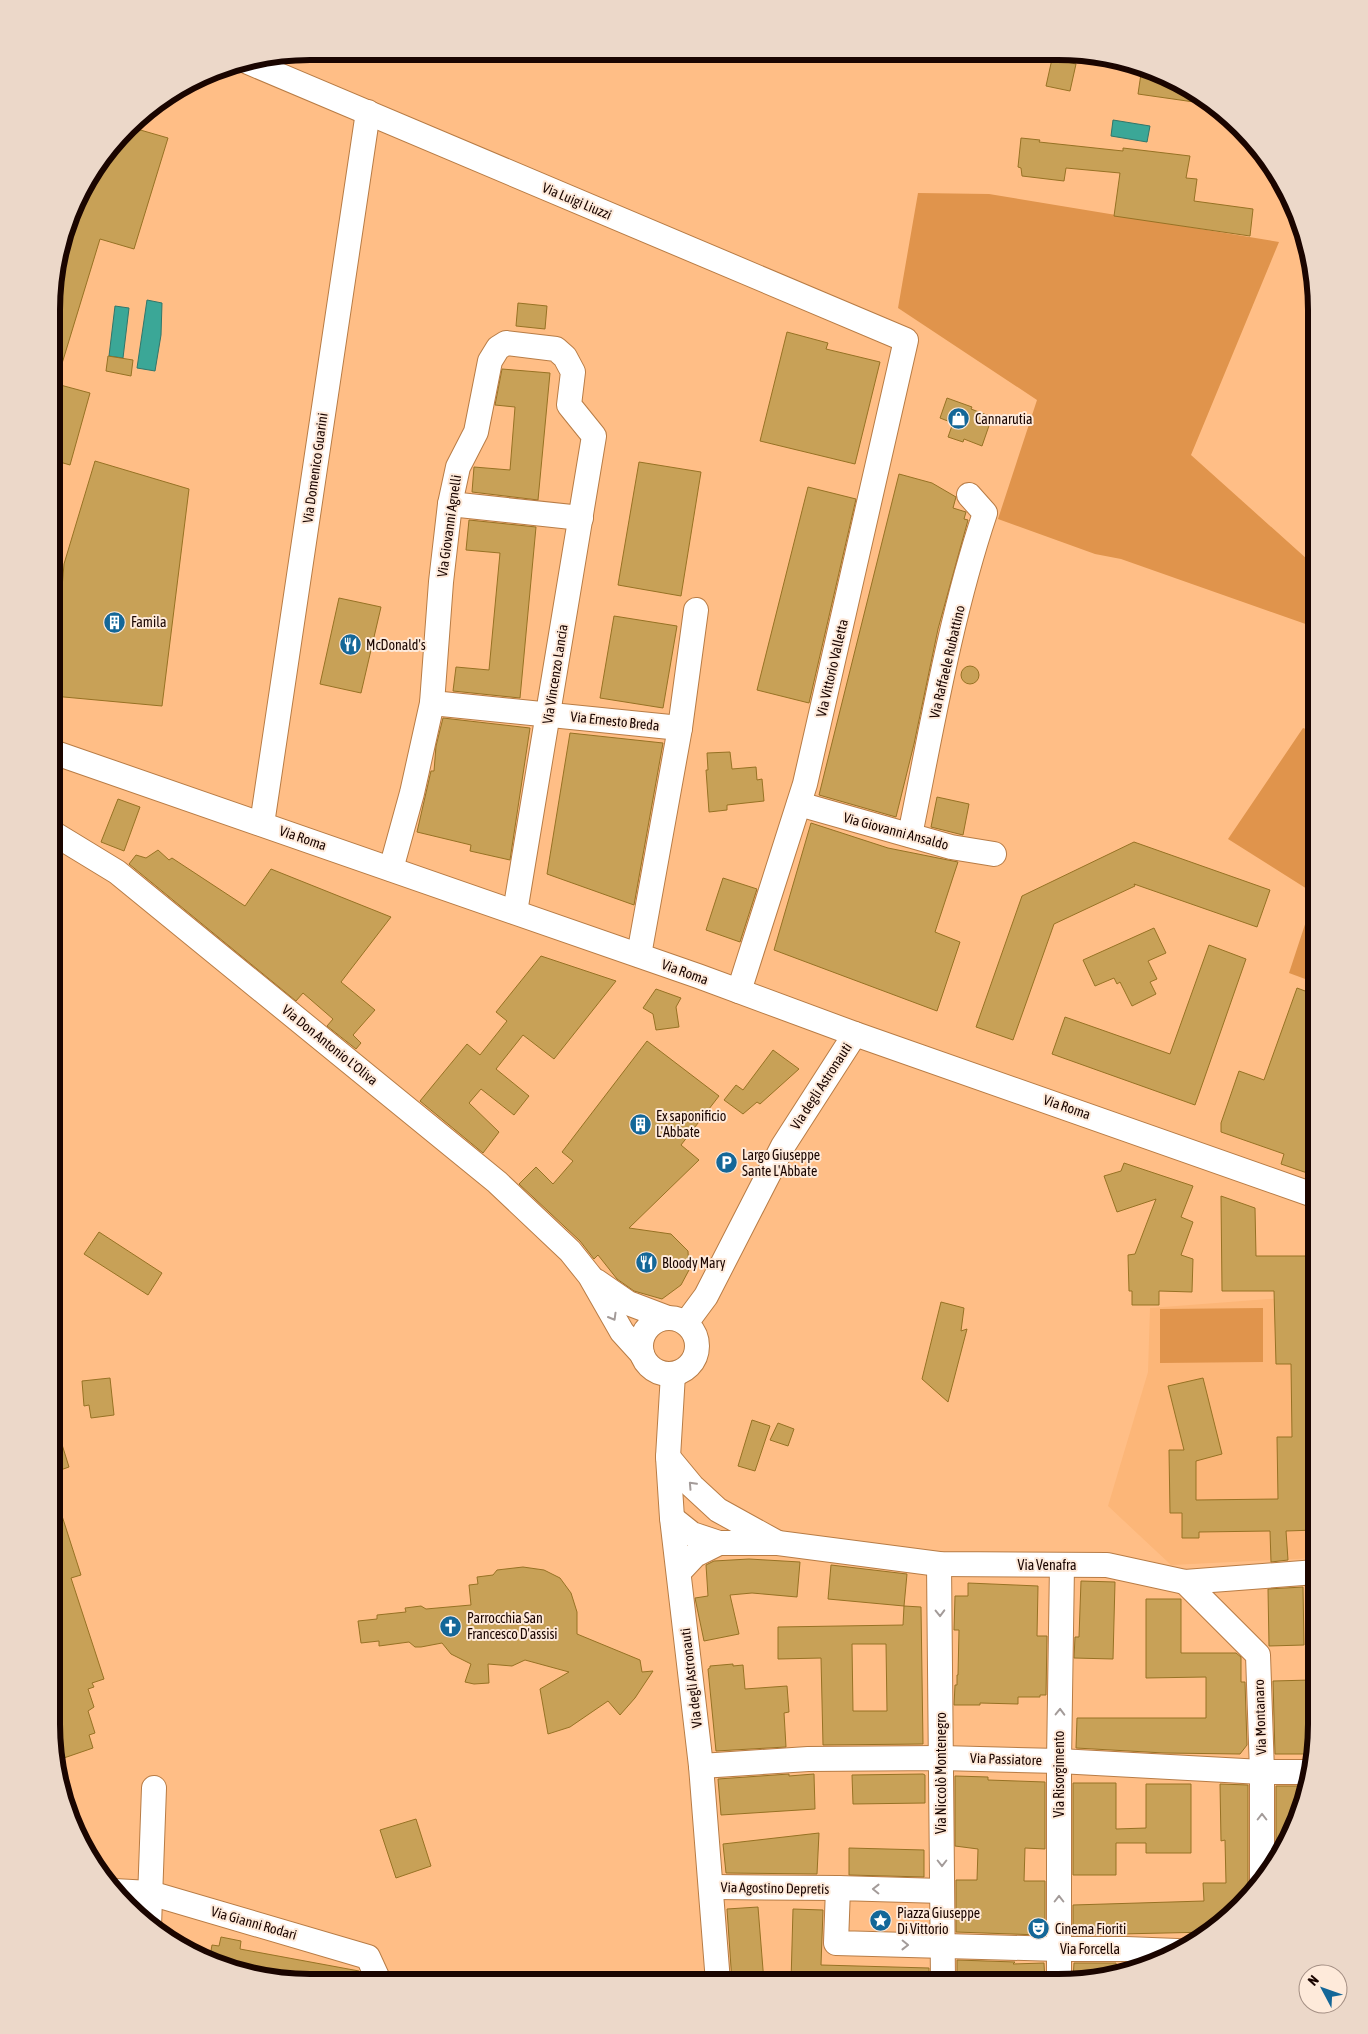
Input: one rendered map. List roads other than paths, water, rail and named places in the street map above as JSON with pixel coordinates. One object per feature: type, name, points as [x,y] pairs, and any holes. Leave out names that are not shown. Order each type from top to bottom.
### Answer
[{"type":"street","name":"Via Luigi Liuzzi","points":[[257,66],[906,340]]},
{"type":"street","name":"Via Domenico Guarini","points":[[262,824],[368,112]]},
{"type":"street","name":"Via Vittorio Valletta","points":[[739,991],[799,804],[906,340]]},
{"type":"street","name":"Via Giovanni Agnelli","points":[[391,869],[412,792],[432,703],[441,582],[450,504],[458,467],[476,432],[490,360],[498,348],[506,343],[556,349],[566,357],[573,372],[569,405],[594,436]]},
{"type":"street","name":"Via Vincenzo Lancia","points":[[515,912],[594,436]]},
{"type":"street","name":"Via Raffaele Rubattino","points":[[910,835],[943,673],[971,554],[985,513],[969,495]]},
{"type":"street","points":[[450,504],[581,518]]},
{"type":"street","name":"Via Ernesto Breda","points":[[638,955],[680,728],[696,610]]},
{"type":"street","name":"Via Ernesto Breda","points":[[432,703],[680,728]]},
{"type":"street","name":"Via Roma","points":[[60,754],[638,955],[855,1034],[1308,1193]]},
{"type":"street","name":"Via Giovanni Ansaldo","points":[[799,804],[951,847],[994,854]]},
{"type":"street","name":"Via Don Antonio L'Oliva","points":[[60,837],[117,872],[497,1182],[570,1251],[590,1276],[622,1332],[642,1354]]},
{"type":"street","name":"Via degli Astronauti","points":[[675,1320],[706,1296],[783,1146],[855,1034]]},
{"type":"street","name":"Via Don Antonio L'Oliva","points":[[590,1276],[628,1303],[675,1320]]},
{"type":"street","points":[[675,1320],[693,1330],[697,1338],[698,1348],[690,1365],[682,1371],[665,1374],[651,1367],[642,1354],[641,1345],[643,1335],[648,1327],[675,1320]]},
{"type":"street","name":"Via degli Astronauti","points":[[673,1374],[668,1457],[672,1518],[702,1766],[717,1974]]},
{"type":"street","name":"Via Venafra","points":[[668,1457],[692,1486],[718,1510],[778,1543]]},
{"type":"street","name":"Via Venafra","points":[[672,1518],[694,1510],[718,1510]]},
{"type":"street","name":"Via Venafra","points":[[672,1518],[692,1534],[719,1543],[778,1543],[939,1564],[1108,1565],[1185,1582],[1308,1573]]},
{"type":"street","name":"Via Venafra","points":[[679,1572],[695,1555],[719,1543]]},
{"type":"street","name":"Via Niccolò Montenegro","points":[[939,1564],[943,1974]]},
{"type":"street","name":"Via Risorgimento","points":[[1059,1974],[1059,1761],[1062,1565]]},
{"type":"street","name":"Via Montanaro","points":[[1185,1582],[1258,1655],[1262,1772],[1270,1856]]},
{"type":"street","name":"Via Passiatore","points":[[702,1766],[808,1759],[941,1758],[1059,1761],[1262,1772],[1303,1772]]},
{"type":"street","points":[[149,1915],[154,1788]]},
{"type":"street","name":"Via Agostino Depretis","points":[[712,1887],[838,1888]]},
{"type":"street","points":[[942,1891],[838,1888],[836,1943],[943,1946]]},
{"type":"street","name":"Via Gianni Rodari","points":[[124,1892],[150,1893],[368,1957],[376,1974]]},
{"type":"street","name":"Via Forcella","points":[[943,1946],[1059,1949],[1126,1959],[1153,1955]]},
{"type":"water","points":[[1113,120],[1150,126],[1147,142],[1111,136]]},
{"type":"water","points":[[147,300],[162,303],[161,335],[155,371],[137,368]]},
{"type":"water","points":[[115,306],[129,308],[123,358],[109,356]]},
{"type":"place","name":"Cannarutia","points":[[959,419]]},
{"type":"place","name":"Famila","points":[[115,622]]},
{"type":"place","name":"McDonald's","points":[[350,645]]},
{"type":"place","name":"Ex saponificio L'Abbate","points":[[640,1124]]},
{"type":"place","name":"Largo Giuseppe Sante L'Abbate","points":[[726,1163]]},
{"type":"place","name":"Bloody Mary","points":[[646,1263]]},
{"type":"place","name":"Parrocchia San Francesco D'assisi","points":[[451,1626]]},
{"type":"place","name":"Piazza Giuseppe Di Vittorio","points":[[881,1921]]},
{"type":"place","name":"Cinema Fioriti","points":[[1039,1929]]}]
